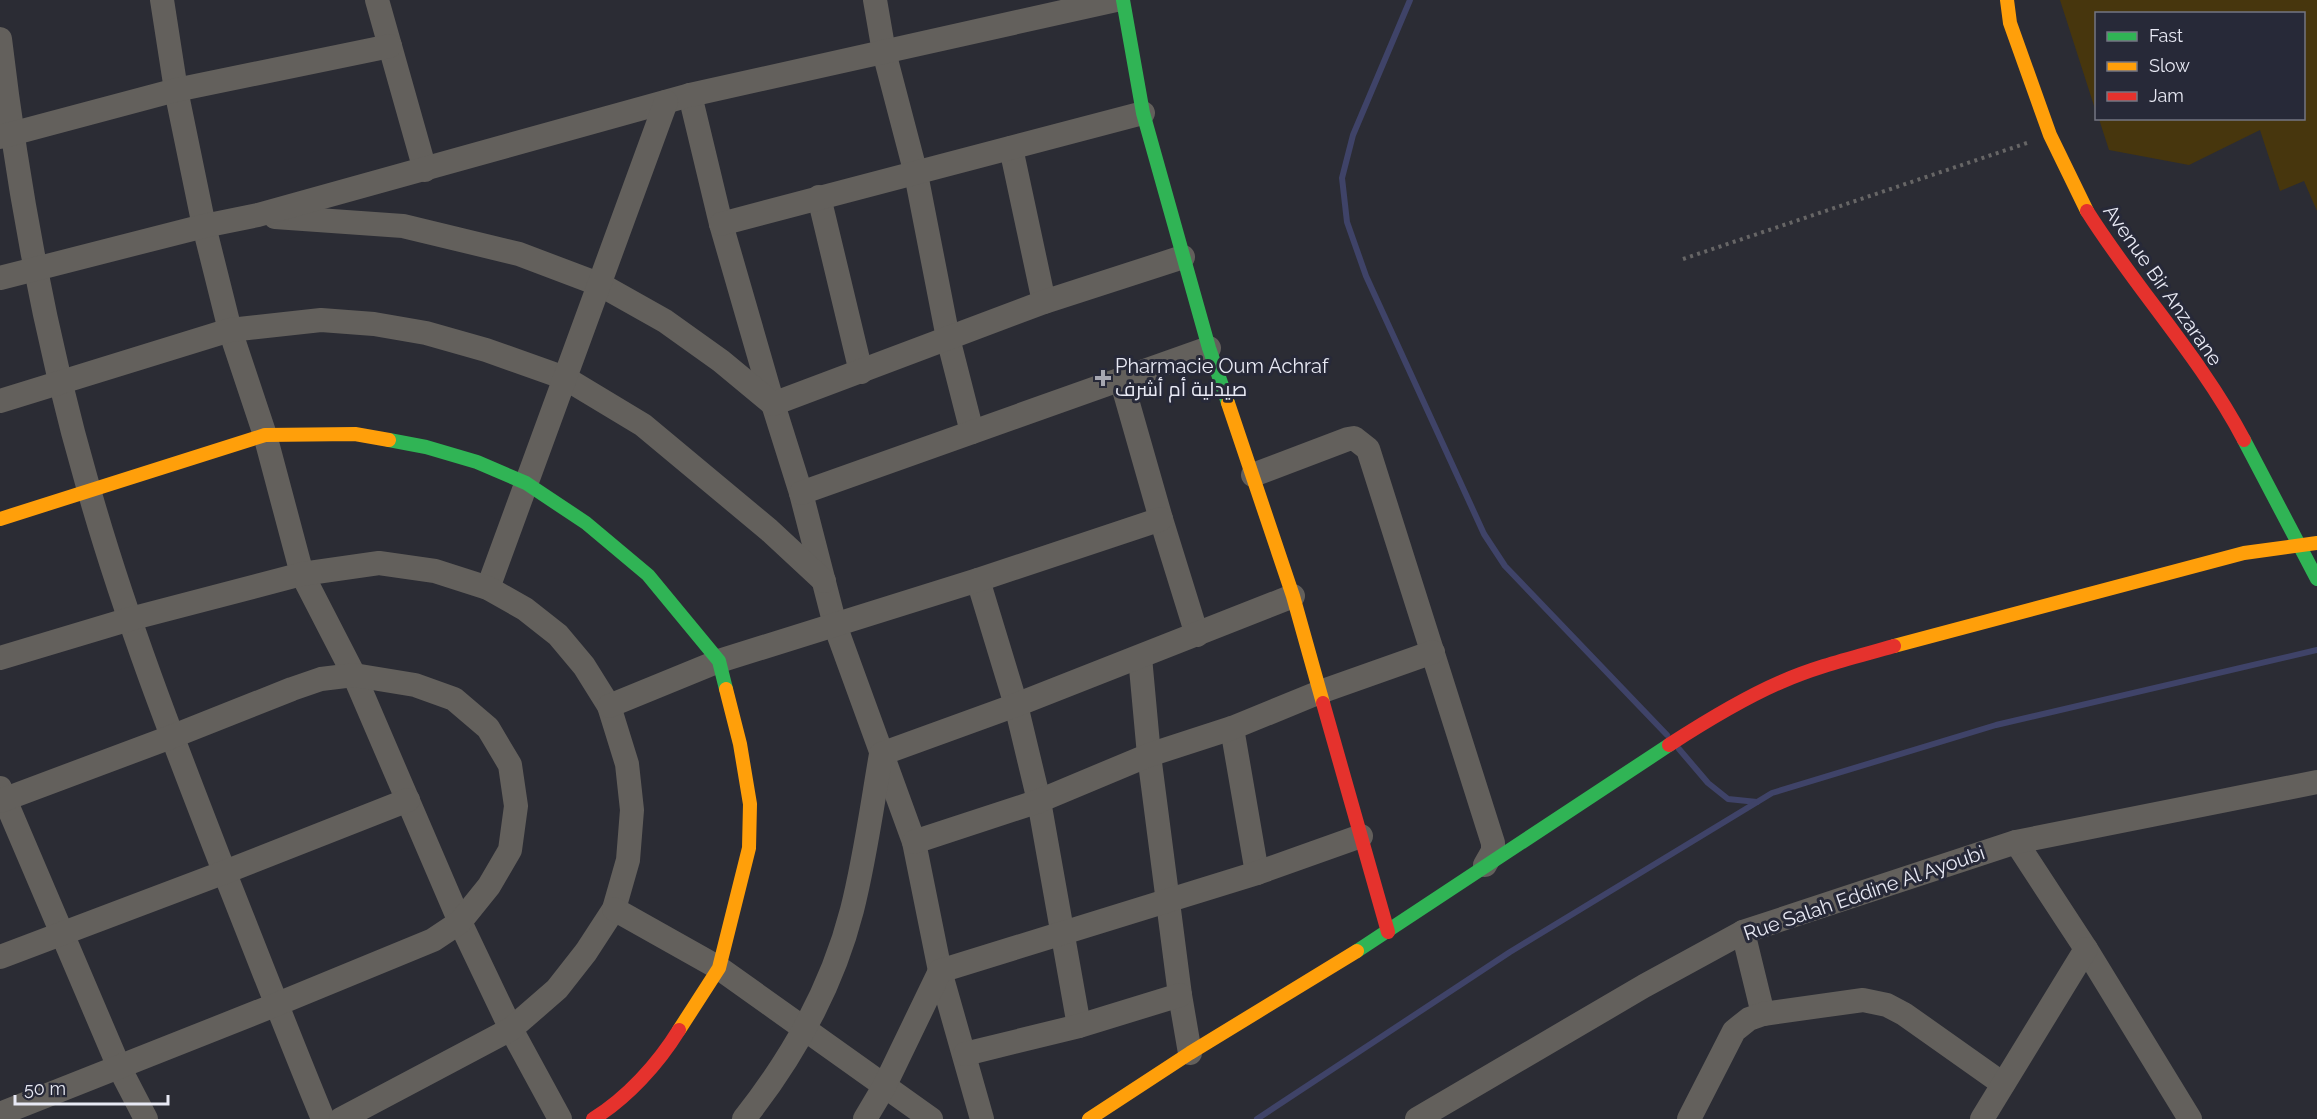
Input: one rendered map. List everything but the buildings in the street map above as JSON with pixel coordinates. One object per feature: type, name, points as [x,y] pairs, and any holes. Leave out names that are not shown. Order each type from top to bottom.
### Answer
[{"type":"street","points":[[162,0],[176,90],[204,226],[230,330],[265,435],[302,574],[354,675],[460,922],[511,1029],[560,1119]]},
{"type":"street","points":[[377,0],[425,170]]},
{"type":"street","points":[[875,0],[884,52],[916,174],[948,338],[972,432]]},
{"type":"street","points":[[0,278],[204,226],[258,215],[690,95],[1116,0]]},
{"type":"street","points":[[1123,0],[1143,113],[1209,348],[1293,596],[1388,932]]},
{"type":"street","name":"Avenue Bir Anzarane","points":[[2007,0],[2010,23],[2050,135],[2085,207],[2237,426],[2317,579]]},
{"type":"street","points":[[0,39],[5,136],[60,383],[89,491],[171,737],[275,1005],[323,1119]]},
{"type":"street","points":[[5,136],[176,90],[390,46]]},
{"type":"street","points":[[690,95],[721,224],[801,493],[835,625],[914,842],[940,971],[982,1119]]},
{"type":"street","points":[[488,588],[601,285],[666,102]]},
{"type":"street","points":[[721,224],[1143,113]]},
{"type":"street","points":[[1011,148],[1044,302]]},
{"type":"street","points":[[819,197],[861,372]]},
{"type":"street","points":[[258,215],[403,226],[519,254],[601,285],[665,321],[721,361],[773,405]]},
{"type":"street","points":[[773,405],[1044,302],[1183,256]]},
{"type":"street","points":[[0,401],[230,330],[321,320],[374,324],[426,333],[486,350],[565,378],[643,425],[769,530],[824,581]]},
{"type":"street","points":[[801,493],[1209,348]]},
{"type":"street","points":[[1121,379],[1197,635]]},
{"type":"street","points":[[0,519],[265,435],[355,434],[426,447],[477,462],[526,483],[586,523],[648,575],[719,661],[740,744],[750,804],[749,848],[720,968],[670,1045],[609,1109],[593,1119]]},
{"type":"street","points":[[1253,475],[1348,439],[1354,438],[1368,449],[1493,843],[1493,851],[1485,865]]},
{"type":"street","points":[[609,706],[719,661],[978,580],[1161,519]]},
{"type":"street","points":[[1089,1119],[1190,1053],[1388,932],[1485,865],[1697,727],[1780,682],[1840,661],[2244,553],[2317,543]]},
{"type":"street","points":[[0,658],[130,619],[302,574],[379,563],[435,571],[488,588],[525,609],[558,635],[584,666],[609,706],[627,764],[632,810],[628,860],[614,909],[558,989],[511,1029],[341,1119]]},
{"type":"street","points":[[978,580],[1016,705],[1039,801],[1078,1026]]},
{"type":"street","points":[[881,754],[1016,705],[1293,596]]},
{"type":"street","points":[[914,842],[1039,801],[1149,755],[1232,728],[1320,692],[1433,652]]},
{"type":"street","points":[[1140,657],[1149,755],[1180,995],[1190,1053]]},
{"type":"street","points":[[0,1114],[30,1112],[119,1067],[433,940],[460,922],[489,886],[510,850],[516,806],[510,765],[488,728],[454,699],[415,685],[354,675],[321,679],[292,688],[171,737],[2,797],[119,1067],[146,1119]]},
{"type":"street","points":[[1232,728],[1257,873]]},
{"type":"street","points":[[744,1119],[777,1076],[805,1031],[834,966],[852,911],[881,754]]},
{"type":"street","name":"Rue Salah Eddine Al Ayoubi","points":[[1417,1119],[1644,986],[1743,932],[2016,842],[2317,782]]},
{"type":"street","points":[[0,957],[408,800]]},
{"type":"street","points":[[865,1119],[884,1087],[940,971],[1062,931],[1257,873],[1361,836]]},
{"type":"street","points":[[2016,842],[2086,949],[2190,1119]]},
{"type":"street","points":[[614,909],[720,968],[931,1119]]},
{"type":"street","points":[[1743,932],[1763,1014]]},
{"type":"street","points":[[1982,1119],[2086,949]]},
{"type":"street","points":[[965,1054],[1078,1026],[1180,995]]},
{"type":"street","points":[[1689,1119],[1734,1031],[1749,1019],[1763,1014],[1863,1000],[1887,1005],[1904,1014],[2003,1084]]},
{"type":"path","points":[[1683,259],[2050,135]]},
{"type":"shaded area","points":[[2060,0],[2317,0],[2317,211],[2304,181],[2280,191],[2260,130],[2189,165],[2109,150],[2099,120],[2305,120],[2305,12],[2095,12],[2095,109]]},
{"type":"waterway","points":[[1410,0],[1353,135],[1342,178],[1347,222],[1366,276],[1484,534],[1505,566],[1667,735]]},
{"type":"waterway","points":[[1257,1119],[1510,952],[1772,793],[1996,725],[2317,650]]},
{"type":"waterway","points":[[1679,749],[1708,783],[1728,799],[1757,802]]},
{"type":"traffic: fast","points":[[1123,0],[1143,113],[1209,348],[1228,403]]},
{"type":"traffic: fast","points":[[389,440],[426,447],[477,462],[526,483],[586,523],[648,575],[719,661],[726,689]]},
{"type":"traffic: fast","points":[[2244,440],[2317,579]]},
{"type":"traffic: fast","points":[[1357,951],[1669,745]]},
{"type":"traffic: slow","points":[[2007,0],[2010,23],[2050,135],[2087,211]]},
{"type":"traffic: slow","points":[[1228,403],[1293,596],[1323,703]]},
{"type":"traffic: slow","points":[[0,519],[265,435],[355,434],[389,440]]},
{"type":"traffic: slow","points":[[1894,646],[2244,553],[2317,543]]},
{"type":"traffic: slow","points":[[679,1030],[719,968],[749,848],[750,804],[740,744],[726,689]]},
{"type":"traffic: slow","points":[[1089,1119],[1190,1053],[1357,951]]},
{"type":"traffic: jam","points":[[2087,211],[2208,381],[2244,440]]},
{"type":"traffic: jam","points":[[1669,745],[1724,711],[1781,682],[1823,666],[1894,646]]},
{"type":"traffic: jam","points":[[1323,703],[1388,932]]},
{"type":"traffic: jam","points":[[593,1119],[630,1091],[679,1030]]},
{"type":"place","name":"Pharmacie Oum Achraf صيدلية أم أشرف","points":[[1103,378]]}]
